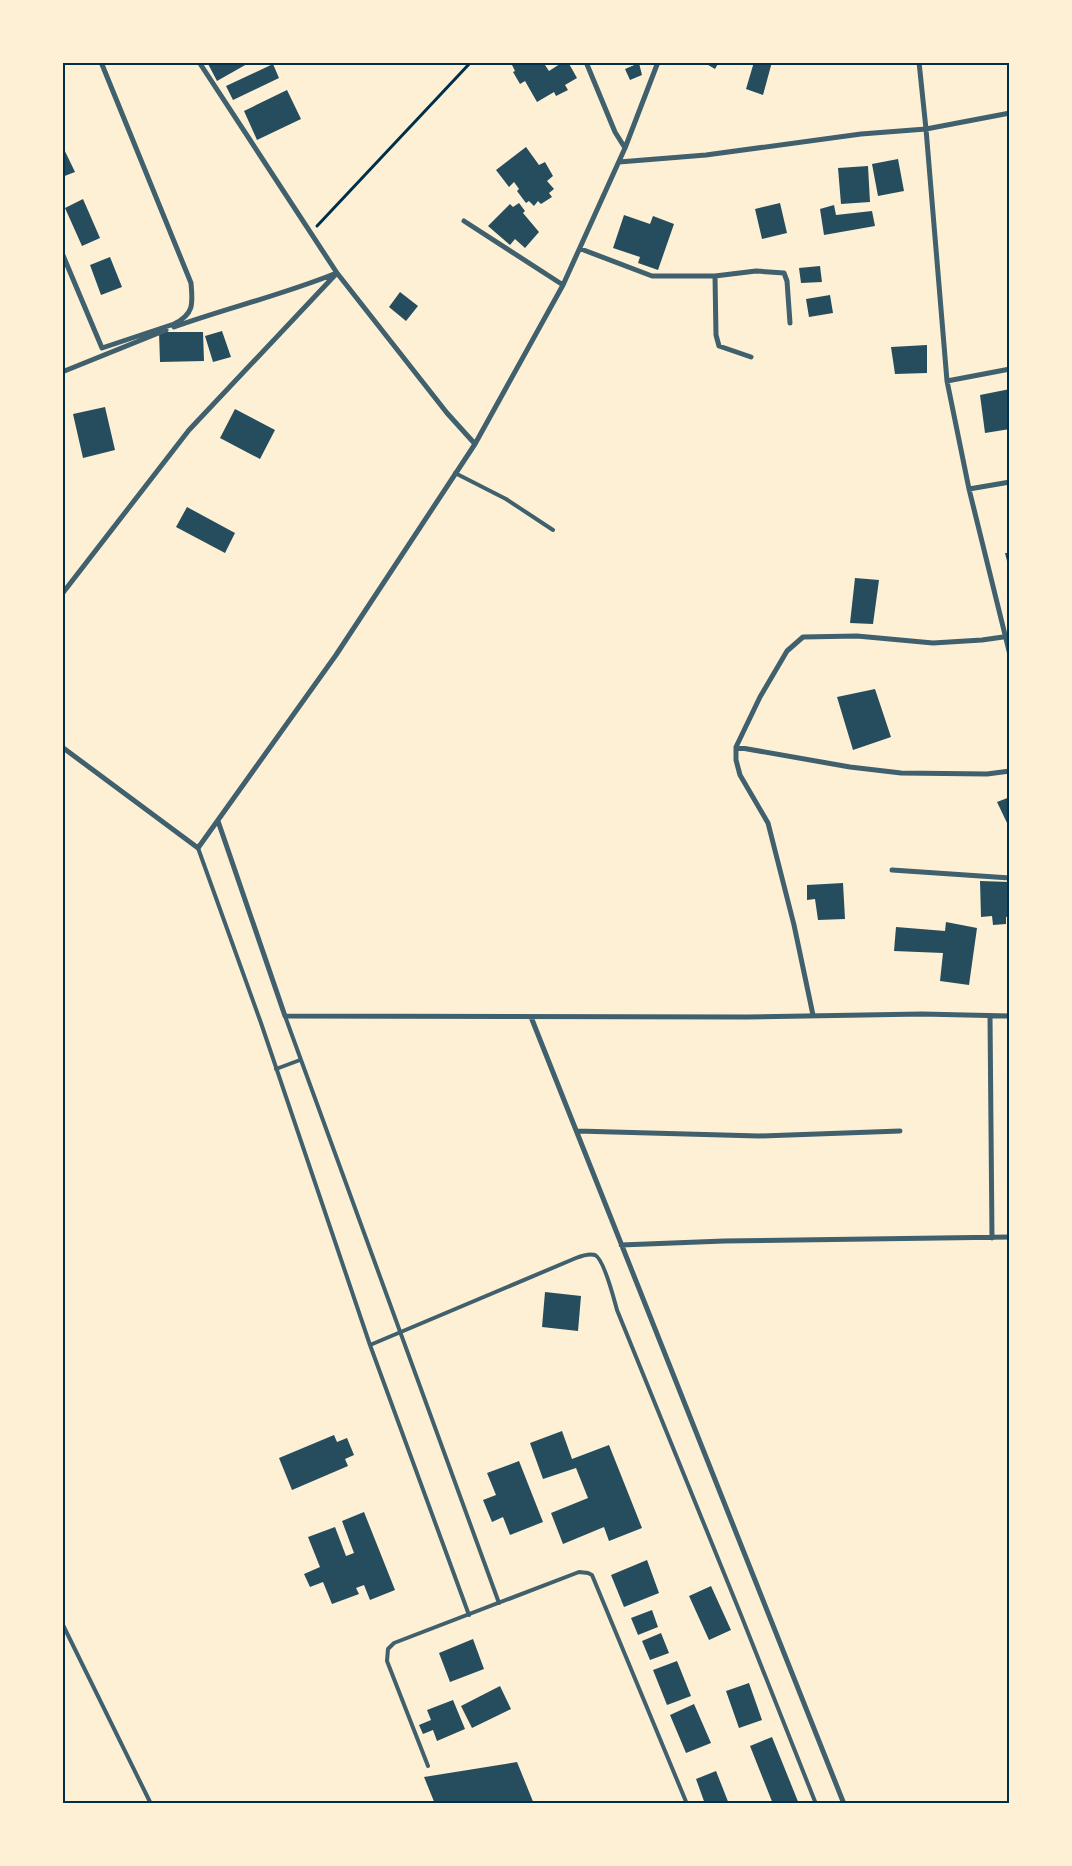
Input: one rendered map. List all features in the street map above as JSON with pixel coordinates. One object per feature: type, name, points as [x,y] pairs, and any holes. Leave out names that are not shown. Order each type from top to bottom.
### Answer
[{"type":"street","points":[[62,252],[102,348],[174,324],[182,320],[191,309],[193,300],[191,283],[101,62]]},
{"type":"street","points":[[199,62],[337,273],[447,413],[475,444]]},
{"type":"street","points":[[586,62],[615,132],[625,148]]},
{"type":"street","points":[[62,747],[198,848],[336,655],[475,444],[563,284],[580,249],[625,148],[658,62]]},
{"type":"street","points":[[919,62],[947,381],[969,489],[1010,654]]},
{"type":"street","points":[[619,162],[706,155],[861,134],[926,128],[1010,113]]},
{"type":"street","points":[[464,221],[563,284]]},
{"type":"street","points":[[580,249],[652,276],[715,276],[756,271],[784,273],[787,281],[790,323]]},
{"type":"street","points":[[62,372],[168,329],[304,286],[337,273]]},
{"type":"street","points":[[62,594],[189,430],[337,273]]},
{"type":"street","points":[[715,276],[716,335],[719,346],[751,357]]},
{"type":"street","points":[[947,381],[1010,369]]},
{"type":"street","points":[[969,489],[1010,482]]},
{"type":"street","points":[[813,1015],[794,925],[768,823],[740,775],[736,747],[760,697],[787,651],[802,637],[857,636],[934,643],[982,640],[1007,636]]},
{"type":"street","points":[[736,747],[850,767],[901,773],[987,774],[1010,772]]},
{"type":"street","points":[[218,820],[285,1016],[747,1017],[922,1014],[1010,1016]]},
{"type":"street","points":[[892,870],[1010,878]]},
{"type":"street","points":[[990,1016],[992,1238]]},
{"type":"street","points":[[531,1017],[844,1804]]},
{"type":"street","points":[[576,1131],[759,1136],[900,1131]]},
{"type":"street","points":[[621,1245],[724,1241],[1010,1237]]},
{"type":"lane","points":[[455,473],[506,499],[553,530]]},
{"type":"lane","points":[[198,848],[261,1023],[370,1345],[469,1615]]},
{"type":"lane","points":[[285,1016],[499,1602]]},
{"type":"lane","points":[[276,1069],[300,1060]]},
{"type":"lane","points":[[370,1345],[576,1258],[589,1254],[598,1258],[617,1310],[738,1606],[816,1804]]},
{"type":"lane","points":[[428,1766],[387,1661],[388,1649],[394,1643],[499,1602],[579,1572],[588,1573],[592,1575],[686,1804]]},
{"type":"lane","points":[[62,1623],[151,1804]]},
{"type":"path","points":[[311,232],[471,62]]},
{"type":"building","points":[[207,62],[246,62],[247,64],[217,81]]},
{"type":"building","points":[[512,62],[543,62],[549,71],[563,62],[568,62],[577,78],[565,85],[568,90],[556,96],[554,92],[537,102],[525,81],[520,84],[513,72],[515,71]]},
{"type":"building","points":[[703,62],[719,62],[715,69]]},
{"type":"building","points":[[754,62],[772,62],[763,95],[746,89]]},
{"type":"building","points":[[639,63],[642,75],[630,80],[625,69]]},
{"type":"building","points":[[273,64],[279,78],[233,100],[226,86]]},
{"type":"building","points":[[287,90],[301,119],[257,140],[244,111]]},
{"type":"building","points":[[62,145],[75,172],[62,177]]},
{"type":"building","points":[[526,147],[539,165],[545,162],[553,176],[547,181],[554,189],[549,193],[552,197],[541,204],[538,201],[534,206],[529,201],[526,203],[517,191],[519,189],[514,182],[509,187],[496,170]]},
{"type":"building","points":[[898,159],[904,191],[878,196],[872,164]]},
{"type":"building","points":[[868,166],[870,202],[841,204],[838,168]]},
{"type":"building","points":[[83,199],[100,238],[82,246],[65,208]]},
{"type":"building","points":[[519,203],[525,211],[523,213],[539,232],[525,248],[515,239],[510,245],[488,226],[510,204],[513,207]]},
{"type":"building","points":[[780,203],[787,233],[762,239],[755,209]]},
{"type":"building","points":[[834,205],[836,215],[872,211],[875,226],[824,235],[820,209]]},
{"type":"building","points":[[624,215],[650,224],[653,216],[674,224],[658,270],[638,263],[640,257],[613,248]]},
{"type":"building","points":[[110,257],[122,287],[101,295],[90,265]]},
{"type":"building","points":[[820,266],[822,282],[801,283],[799,268]]},
{"type":"building","points":[[400,292],[418,306],[406,321],[389,307]]},
{"type":"building","points":[[830,295],[833,313],[809,317],[806,299]]},
{"type":"building","points":[[222,331],[231,357],[213,362],[205,336]]},
{"type":"building","points":[[159,332],[203,332],[204,361],[160,362]]},
{"type":"building","points":[[927,345],[927,373],[895,374],[891,347]]},
{"type":"building","points":[[1010,389],[1010,429],[985,433],[980,395]]},
{"type":"building","points":[[105,407],[115,450],[83,458],[73,414]]},
{"type":"building","points":[[235,409],[275,430],[260,459],[220,438]]},
{"type":"building","points":[[187,507],[235,533],[225,553],[176,527]]},
{"type":"building","points":[[1005,553],[1010,553],[1010,569],[1009,569]]},
{"type":"building","points":[[855,578],[879,580],[873,624],[850,623]]},
{"type":"building","points":[[875,689],[891,737],[853,750],[837,697]]},
{"type":"building","points":[[1010,797],[1010,825],[1008,825],[997,802]]},
{"type":"building","points":[[980,881],[1010,882],[1010,916],[1006,917],[1006,924],[993,925],[992,916],[981,917]]},
{"type":"building","points":[[843,883],[845,919],[818,920],[815,899],[807,900],[807,885]]},
{"type":"building","points":[[946,922],[977,928],[969,985],[940,981],[943,953],[894,951],[896,927],[945,931]]},
{"type":"building","points":[[545,1292],[581,1296],[578,1331],[542,1327]]},
{"type":"building","points":[[562,1431],[572,1459],[609,1445],[642,1528],[609,1541],[604,1527],[563,1544],[551,1513],[588,1498],[576,1468],[543,1479],[530,1443]]},
{"type":"building","points":[[334,1435],[337,1442],[347,1438],[354,1455],[345,1459],[348,1466],[292,1490],[279,1458]]},
{"type":"building","points":[[519,1461],[543,1522],[510,1535],[503,1517],[492,1522],[483,1500],[496,1495],[487,1473]]},
{"type":"building","points":[[364,1512],[395,1590],[370,1600],[364,1585],[356,1588],[359,1594],[332,1604],[323,1582],[310,1587],[304,1574],[320,1567],[308,1537],[335,1527],[346,1556],[354,1553],[342,1521]]},
{"type":"building","points":[[647,1560],[659,1593],[624,1607],[611,1575]]},
{"type":"building","points":[[711,1586],[731,1630],[709,1640],[689,1596]]},
{"type":"building","points":[[652,1610],[658,1627],[638,1635],[631,1618]]},
{"type":"building","points":[[661,1633],[669,1653],[650,1660],[642,1641]]},
{"type":"building","points":[[473,1639],[484,1669],[450,1682],[439,1653]]},
{"type":"building","points":[[677,1661],[691,1696],[667,1705],[653,1670]]},
{"type":"building","points":[[749,1683],[762,1720],[739,1728],[726,1691]]},
{"type":"building","points":[[500,1686],[511,1709],[472,1728],[461,1706]]},
{"type":"building","points":[[453,1700],[465,1729],[437,1741],[433,1730],[423,1734],[419,1725],[431,1720],[427,1710]]},
{"type":"building","points":[[694,1704],[711,1743],[686,1753],[670,1715]]},
{"type":"building","points":[[772,1737],[799,1804],[773,1804],[750,1746]]},
{"type":"building","points":[[517,1762],[534,1804],[435,1804],[424,1777]]},
{"type":"building","points":[[716,1771],[729,1804],[705,1804],[696,1779]]}]
